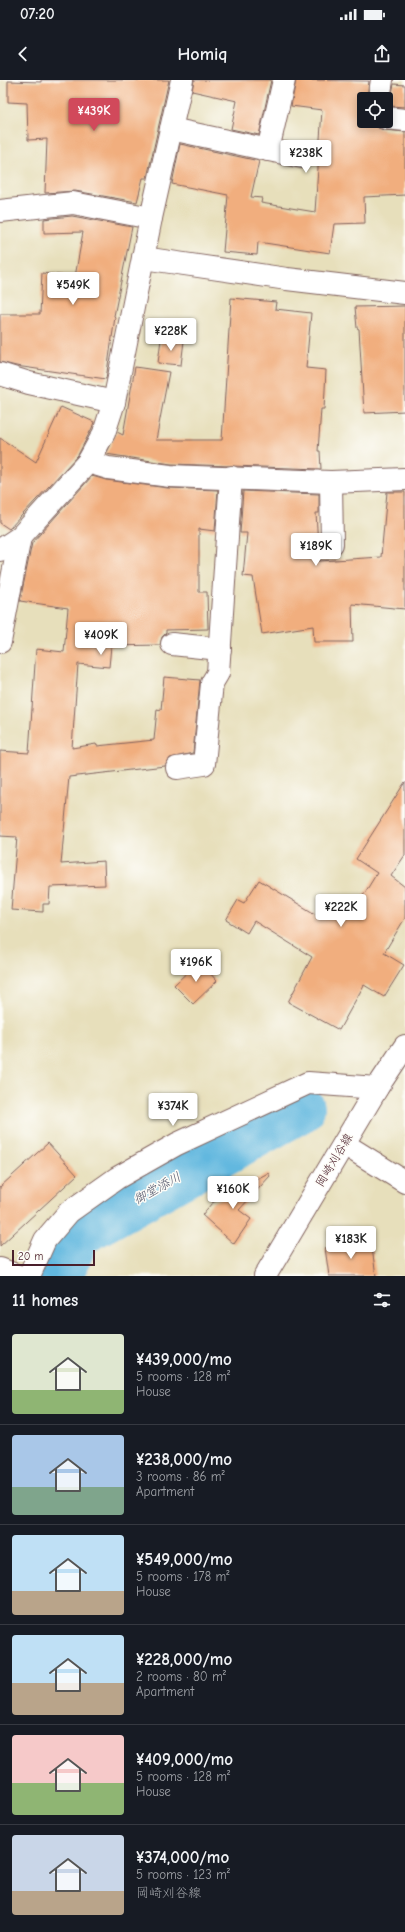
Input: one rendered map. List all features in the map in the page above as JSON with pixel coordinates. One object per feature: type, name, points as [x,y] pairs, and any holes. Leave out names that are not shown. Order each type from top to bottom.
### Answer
[{"type":"street","points":[[0,550],[20,537],[88,462],[104,433],[114,402],[151,218],[182,80]]},
{"type":"street","points":[[268,150],[284,80]]},
{"type":"street","points":[[381,92],[382,80]]},
{"type":"street","points":[[393,119],[405,120]]},
{"type":"street","points":[[171,129],[302,157]]},
{"type":"street","points":[[0,211],[73,203],[151,218]]},
{"type":"street","points":[[143,258],[287,279],[405,293]]},
{"type":"street","points":[[0,374],[29,383],[114,402]]},
{"type":"street","points":[[88,462],[108,468],[170,476],[231,477],[331,482],[405,479]]},
{"type":"street","points":[[177,768],[204,764],[212,682],[218,673],[231,477]]},
{"type":"street","points":[[331,482],[332,544]]},
{"type":"street","points":[[0,642],[20,537]]},
{"type":"street","points":[[172,644],[220,649]]},
{"type":"street","name":"岡崎刈谷線","points":[[265,1276],[377,1088],[404,1050]]},
{"type":"street","points":[[29,1276],[45,1240],[69,1212],[117,1178],[177,1144],[308,1083],[377,1088]]},
{"type":"street","points":[[344,1144],[405,1182]]},
{"type":"street","points":[[0,1269],[18,1276]]},
{"type":"building","points":[[41,80],[169,80],[147,178],[143,178],[137,202],[75,191],[45,193],[47,139],[28,140],[27,103],[8,102],[8,81],[41,82]]},
{"type":"building","points":[[194,80],[271,80],[259,135],[231,129],[237,101],[192,91]]},
{"type":"building","points":[[296,80],[369,81],[368,92],[357,92],[357,128],[378,128],[405,132],[405,195],[364,197],[365,223],[334,224],[330,253],[258,242],[257,255],[223,252],[228,195],[172,184],[180,144],[259,161],[251,197],[262,198],[261,203],[315,212],[322,110],[291,106]]},
{"type":"building","points":[[394,84],[405,85],[405,107],[393,106],[392,92]]},
{"type":"building","points":[[72,216],[132,227],[114,316],[106,379],[16,366],[0,362],[0,314],[40,314],[42,273],[75,277],[83,232],[44,233],[44,219]]},
{"type":"building","points":[[231,298],[276,302],[275,309],[311,313],[306,368],[326,370],[324,409],[321,409],[318,451],[320,451],[321,469],[171,464],[106,454],[117,432],[123,435],[135,367],[169,372],[156,440],[222,440]]},
{"type":"building","points":[[405,306],[405,411],[364,413],[359,329],[357,328],[355,307]]},
{"type":"building","points":[[161,339],[184,341],[181,365],[158,363]]},
{"type":"building","points":[[61,407],[94,422],[92,428],[78,455],[9,529],[0,523],[0,438],[36,462]]},
{"type":"building","points":[[92,476],[106,480],[168,488],[218,490],[215,531],[199,529],[199,592],[207,592],[208,629],[166,630],[160,645],[111,646],[109,667],[78,664],[72,748],[96,744],[97,746],[154,740],[157,709],[161,710],[164,677],[200,680],[193,753],[170,758],[165,766],[69,777],[61,864],[104,861],[105,885],[50,887],[49,904],[43,904],[43,912],[11,910],[17,837],[0,836],[0,751],[29,753],[36,649],[64,652],[68,608],[20,601],[32,543]]},
{"type":"building","points":[[243,491],[319,494],[319,513],[316,513],[319,561],[381,557],[387,492],[405,492],[405,609],[352,604],[353,642],[314,642],[313,626],[262,634],[253,577],[243,576],[247,533],[240,533]]},
{"type":"building","points":[[405,782],[405,855],[391,876],[405,887],[405,918],[384,953],[404,965],[384,997],[364,985],[339,1030],[288,1002],[312,957],[254,921],[247,933],[226,920],[238,900],[244,903],[259,880],[320,917],[330,903],[350,917],[377,873],[356,859]]},
{"type":"building","points":[[199,961],[217,981],[193,1004],[174,985]]},
{"type":"building","points":[[48,1143],[77,1175],[0,1246],[0,1187]]},
{"type":"building","points":[[268,1173],[270,1176],[239,1210],[251,1219],[234,1244],[202,1215],[212,1203]]},
{"type":"building","points":[[371,1241],[376,1276],[329,1276],[325,1248]]},
{"type":"waterway","name":"御堂添川","points":[[58,1276],[76,1233],[300,1108]]}]
